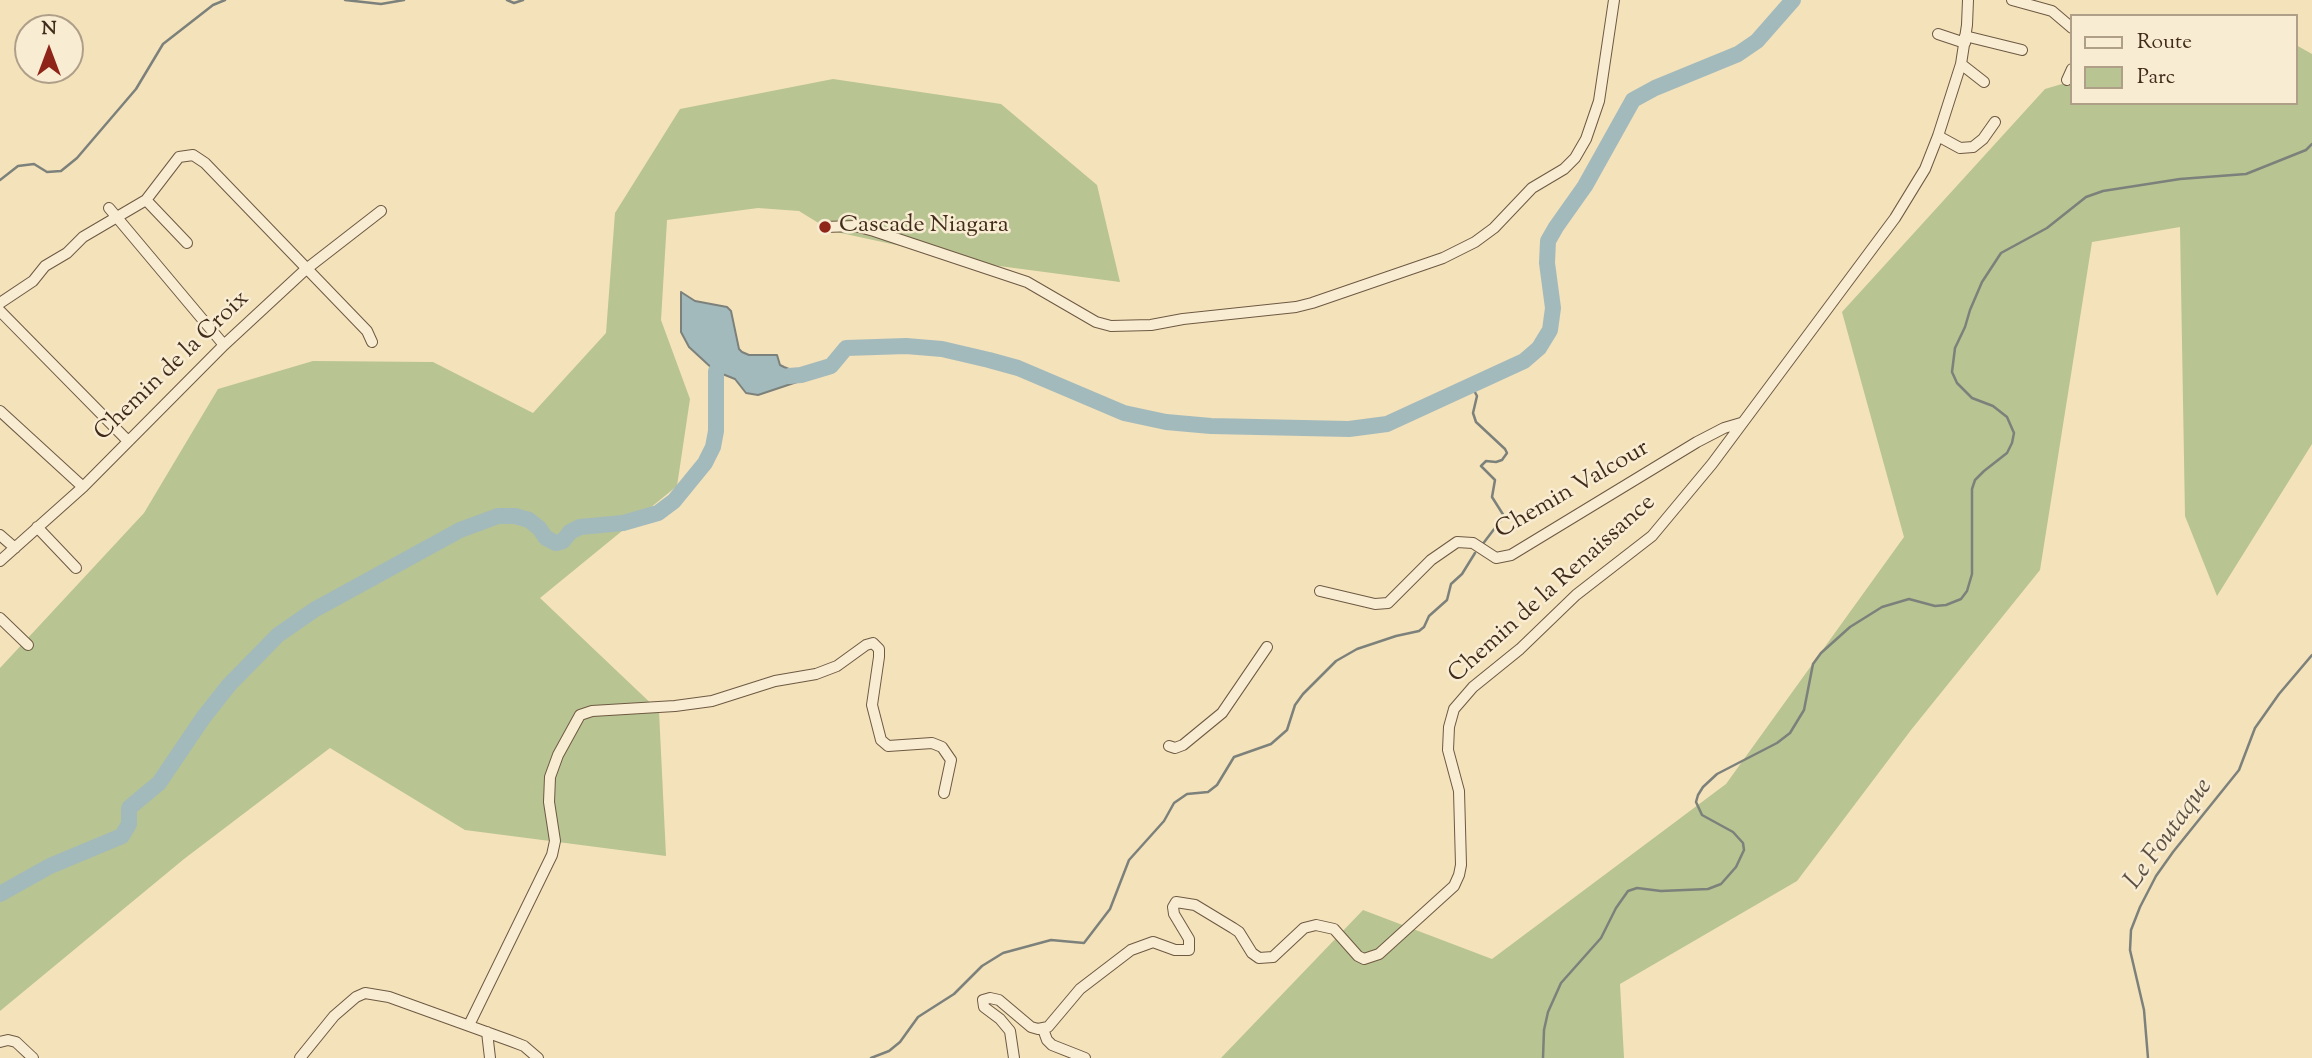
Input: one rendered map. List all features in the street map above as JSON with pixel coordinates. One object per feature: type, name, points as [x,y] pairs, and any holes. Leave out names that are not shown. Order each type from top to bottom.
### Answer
[{"type":"street","points":[[825,227],[855,226],[874,231],[1027,282],[1096,322],[1111,326],[1151,325],[1312,303],[1443,258],[1475,242],[1494,228],[1532,188],[1564,169],[1576,158],[1586,139],[1599,101],[1614,0]]},
{"type":"street","name":"Chemin de la Renaissance","points":[[1043,1029],[1048,1027],[1080,989],[1131,950],[1153,942],[1175,950],[1189,950],[1189,939],[1174,914],[1173,906],[1176,902],[1195,905],[1233,928],[1244,937],[1250,950],[1259,958],[1273,957],[1304,928],[1316,925],[1334,929],[1357,956],[1364,958],[1379,954],[1446,894],[1459,875],[1459,791],[1448,750],[1452,715],[1458,704],[1473,687],[1520,649],[1576,595],[1652,536],[1692,489],[1895,218],[1925,169],[1938,136],[1961,64],[1968,0]]},
{"type":"street","points":[[2012,0],[2052,12],[2070,27]]},
{"type":"street","points":[[1938,34],[2022,50]]},
{"type":"street","points":[[1961,64],[1984,82]]},
{"type":"street","points":[[2067,80],[2070,73]]},
{"type":"street","points":[[1938,136],[1960,148],[1973,147],[1983,139],[1995,122]]},
{"type":"street","points":[[0,303],[33,281],[45,266],[68,254],[83,237],[146,201],[179,157],[193,155],[205,163],[305,270],[367,331],[372,342]]},
{"type":"street","points":[[146,201],[187,243]]},
{"type":"street","points":[[109,208],[224,345]]},
{"type":"street","name":"Chemin de la Croix","points":[[0,561],[83,487],[224,345],[305,270],[381,211]]},
{"type":"street","points":[[0,311],[127,440]]},
{"type":"street","points":[[0,411],[83,487]]},
{"type":"street","name":"Chemin Valcour","points":[[1320,591],[1375,604],[1388,603],[1431,560],[1457,542],[1473,543],[1496,558],[1511,555],[1697,442],[1724,428],[1742,423]]},
{"type":"street","points":[[37,527],[76,568]]},
{"type":"street","points":[[0,535],[15,548]]},
{"type":"street","points":[[0,618],[28,645]]},
{"type":"street","points":[[469,1026],[552,855],[555,841],[549,802],[550,777],[558,755],[580,715],[592,711],[712,701],[775,681],[816,674],[837,666],[873,643],[879,649],[879,657],[872,705],[881,740],[888,746],[932,743],[942,747],[951,760],[944,793]]},
{"type":"street","points":[[1169,746],[1175,748],[1183,745],[1223,713],[1267,647]]},
{"type":"street","points":[[300,1058],[334,1016],[356,997],[365,993],[389,997],[487,1032],[524,1046],[538,1058]]},
{"type":"street","points":[[1014,1058],[1010,1031],[984,1007],[983,1000],[999,1000],[1031,1027],[1043,1029],[1052,1045],[1084,1058]]},
{"type":"street","points":[[487,1032],[490,1058]]},
{"type":"street","points":[[0,1042],[16,1042],[33,1058]]},
{"type":"green space","points":[[2298,46],[2312,54],[2312,444],[2217,596],[2185,516],[2180,227],[2092,242],[2040,570],[1911,730],[1797,881],[1620,984],[1624,1058],[1221,1058],[1363,910],[1492,959],[1726,784],[1904,537],[1842,312],[2045,89],[2070,82],[2070,105],[2298,105]]},
{"type":"green space","points":[[833,79],[1001,104],[1097,185],[1120,282],[984,264],[827,230],[799,211],[758,208],[667,220],[661,320],[690,399],[677,486],[540,598],[659,711],[666,856],[465,830],[330,748],[184,859],[0,1011],[0,668],[144,513],[218,389],[313,361],[433,362],[533,413],[606,333],[615,213],[680,109]]},
{"type":"water","points":[[681,292],[695,301],[727,307],[731,311],[739,349],[742,352],[749,355],[777,355],[780,365],[794,371],[808,372],[809,378],[758,395],[746,393],[735,379],[715,371],[689,347],[681,332]]},
{"type":"waterway","points":[[0,180],[18,166],[34,164],[47,172],[61,171],[77,158],[136,89],[163,44],[213,5],[225,0]]},
{"type":"waterway","points":[[345,0],[381,4],[404,0]]},
{"type":"waterway","points":[[507,0],[514,3],[523,0]]},
{"type":"waterway","points":[[789,376],[831,366],[846,348],[906,346],[942,349],[1018,368],[1124,413],[1166,422],[1211,426],[1349,429],[1387,424],[1524,361],[1539,348],[1550,330],[1553,308],[1547,263],[1548,241],[1585,186],[1633,100],[1655,88],[1738,54],[1757,41],[1793,0]]},
{"type":"waterway","points":[[1543,1058],[1548,1012],[1561,983],[1601,938],[1628,891],[1637,888],[1661,891],[1708,889],[1721,884],[1736,867],[1744,850],[1743,843],[1733,832],[1702,815],[1696,802],[1698,795],[1717,774],[1777,743],[1790,733],[1804,710],[1813,664],[1821,653],[1850,627],[1882,607],[1909,599],[1935,606],[1946,605],[1961,599],[1967,591],[1972,574],[1972,489],[1975,480],[2007,453],[2014,433],[2007,417],[1993,406],[1972,398],[1957,383],[1952,372],[1955,348],[1970,310],[1982,282],[2001,253],[2047,228],[2086,197],[2103,191],[2180,179],[2246,174],[2306,150],[2312,144]]},
{"type":"waterway","points":[[0,894],[50,866],[122,836],[129,824],[129,808],[159,783],[229,685],[278,635],[314,610],[460,530],[498,516],[515,516],[529,520],[546,538],[556,543],[563,541],[570,532],[580,527],[623,523],[658,513],[674,501],[705,463],[713,447],[716,431],[716,371],[725,360],[732,358]]},
{"type":"waterway","points":[[1472,387],[1477,396],[1473,413],[1476,422],[1507,453],[1502,460],[1486,461],[1481,466],[1495,480],[1492,497],[1504,516],[1482,545]]},
{"type":"waterway","points":[[871,1058],[889,1051],[900,1042],[918,1017],[954,994],[982,966],[1003,953],[1051,940],[1084,943],[1110,909],[1129,860],[1164,821],[1174,803],[1187,794],[1208,792],[1217,785],[1234,757],[1271,744],[1287,730],[1295,705],[1336,661],[1357,649],[1419,631],[1424,627],[1429,616],[1447,600],[1451,584],[1462,574],[1475,553]]},
{"type":"waterway","name":"Le Foutaque","points":[[2148,1058],[2144,1010],[2130,950],[2131,930],[2140,907],[2156,876],[2173,852],[2239,770],[2255,728],[2312,655]]},
{"type":"place","name":"Cascade Niagara","points":[[825,227]]}]
